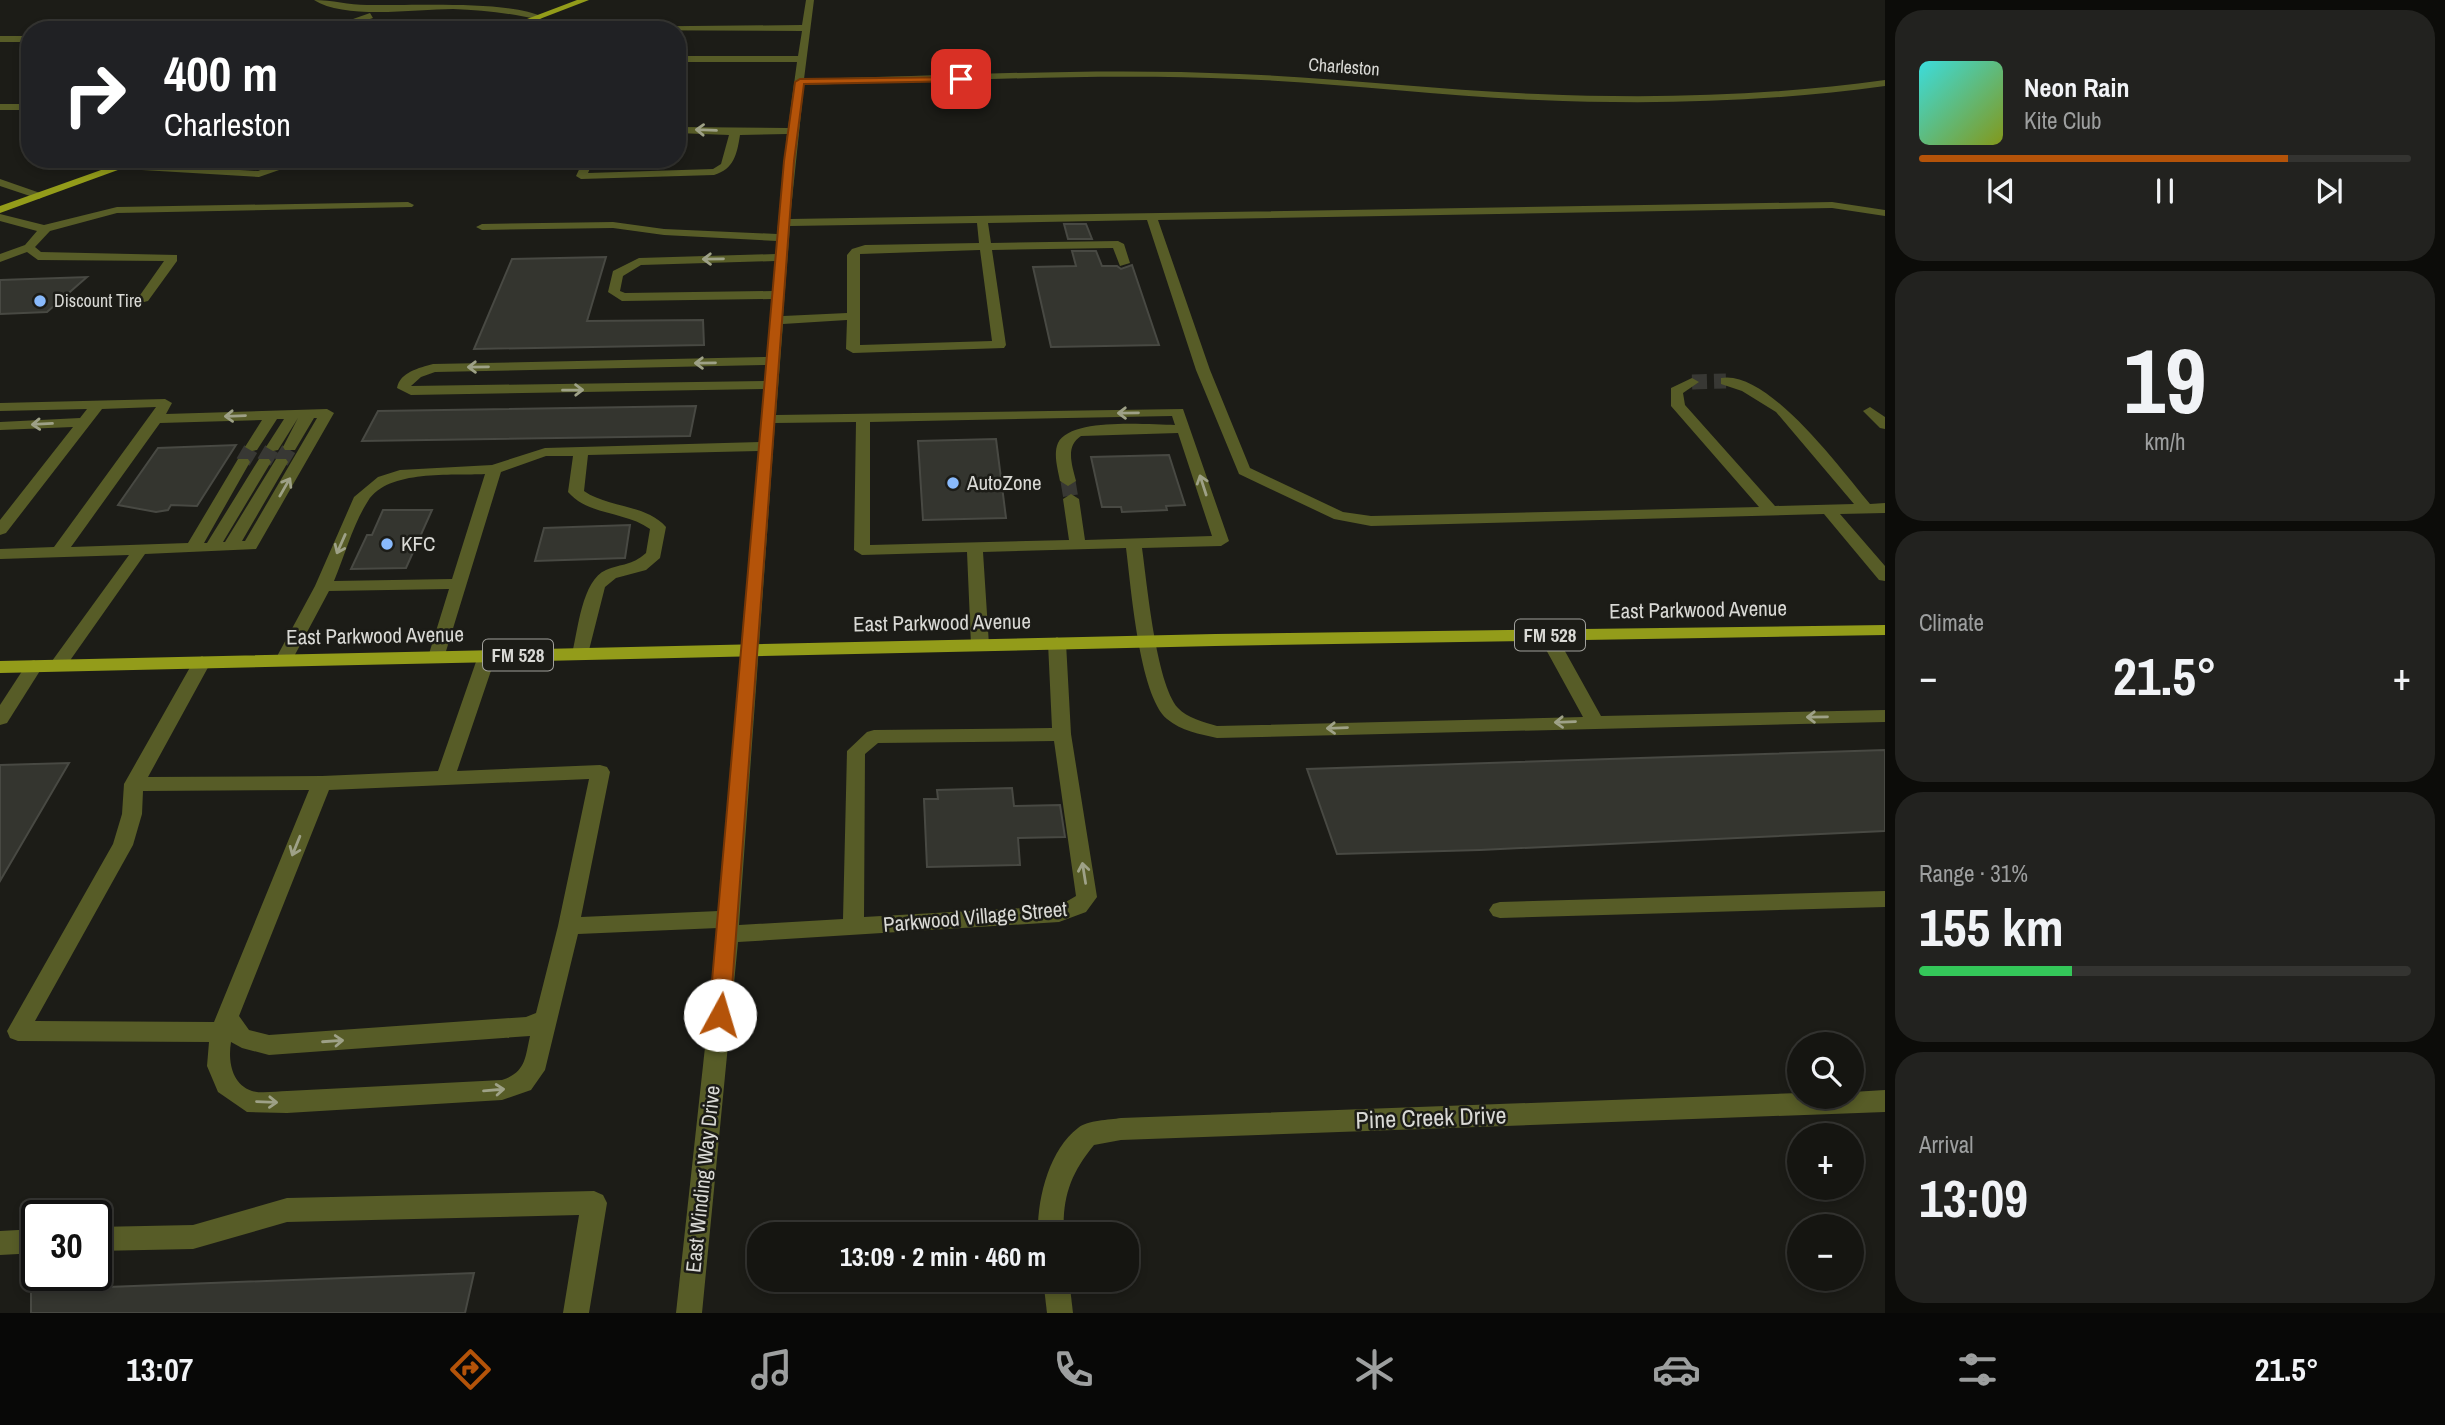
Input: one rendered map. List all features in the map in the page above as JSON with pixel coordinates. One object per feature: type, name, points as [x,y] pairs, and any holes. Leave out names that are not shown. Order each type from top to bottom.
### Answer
[{"type":"main road","points":[[528,21],[586,0]]},
{"type":"main road","points":[[0,210],[119,168]]},
{"type":"main road","name":"East Parkwood Avenue","points":[[0,667],[1057,643],[1885,630]]},
{"type":"street","points":[[318,0],[330,5],[357,8],[440,3],[504,8],[539,17]]},
{"type":"street","name":"East Winding Way Drive","points":[[690,1313],[728,927],[784,223],[810,0]]},
{"type":"street","points":[[536,5],[557,10]]},
{"type":"street","points":[[354,21],[370,16]]},
{"type":"street","points":[[686,29],[807,28]]},
{"type":"street","points":[[0,39],[21,39]]},
{"type":"street","points":[[686,59],[802,59]]},
{"type":"street","name":"Charleston","points":[[800,82],[1191,75],[1296,79],[1535,97],[1655,100],[1761,98],[1885,83]]},
{"type":"street","points":[[0,107],[21,107]]},
{"type":"street","points":[[686,130],[794,131]]},
{"type":"street","points":[[585,168],[581,176],[694,174],[721,170],[729,159],[735,132]]},
{"type":"street","points":[[158,168],[259,174],[275,168]]},
{"type":"street","points":[[0,182],[40,196]]},
{"type":"street","points":[[0,216],[32,227],[46,228],[91,214],[117,210],[408,205]]},
{"type":"street","points":[[784,223],[1832,205],[1885,213]]},
{"type":"street","points":[[1151,216],[1203,370],[1244,471],[1339,516],[1371,521],[1885,508]]},
{"type":"street","points":[[982,219],[986,246],[999,345],[853,349],[853,255],[856,251],[986,246],[1118,244],[1124,263]]},
{"type":"street","points":[[482,227],[613,225],[664,232],[783,238]]},
{"type":"street","points":[[0,258],[29,247],[46,228]]},
{"type":"street","points":[[29,247],[38,256],[173,258],[144,298]]},
{"type":"street","points":[[779,295],[622,297],[614,292],[617,274],[639,262],[782,257]]},
{"type":"street","points":[[777,320],[853,316]]},
{"type":"street","points":[[772,385],[515,391],[411,391],[404,388],[405,382],[416,374],[433,368],[774,361]]},
{"type":"street","points":[[1726,381],[1747,388],[1781,409],[1866,509]]},
{"type":"street","points":[[1692,382],[1676,391],[1678,406],[1771,511]]},
{"type":"street","points":[[0,407],[165,403],[59,552]]},
{"type":"street","points":[[0,530],[98,404]]},
{"type":"street","points":[[1870,411],[1885,425]]},
{"type":"street","points":[[769,419],[1178,412],[1221,541],[862,550],[863,418]]},
{"type":"street","points":[[0,554],[250,545],[327,413],[156,419]]},
{"type":"street","points":[[290,447],[301,414]]},
{"type":"street","points":[[231,546],[277,454],[301,414]]},
{"type":"street","points":[[252,447],[272,415]]},
{"type":"street","points":[[0,426],[84,422]]},
{"type":"street","points":[[1068,481],[1064,448],[1066,439],[1073,433],[1086,430],[1185,429]]},
{"type":"street","points":[[284,660],[323,586],[362,497],[374,486],[400,474],[494,469],[545,452],[767,446]]},
{"type":"street","points":[[581,451],[576,492],[585,501],[650,519],[658,527],[654,555],[640,567],[610,574],[597,585],[582,654]]},
{"type":"street","points":[[193,548],[243,462]]},
{"type":"street","points":[[212,547],[264,462]]},
{"type":"street","points":[[438,657],[494,469]]},
{"type":"street","points":[[1071,499],[1079,544]]},
{"type":"street","points":[[1829,510],[1885,576]]},
{"type":"street","points":[[1133,542],[1147,642],[1168,709],[1193,725],[1217,732],[1885,716]]},
{"type":"street","points":[[975,547],[980,645]]},
{"type":"street","points":[[58,665],[141,549]]},
{"type":"street","points":[[323,586],[459,584]]},
{"type":"street","points":[[1547,635],[1594,721]]},
{"type":"street","name":"Parkwood Village Street","points":[[569,926],[853,926],[1059,914],[1072,911],[1083,904],[1087,897],[1062,734],[1057,643]]},
{"type":"street","points":[[445,778],[487,656]]},
{"type":"street","points":[[202,662],[134,784],[132,814],[123,845],[18,1031],[224,1025],[242,1038],[269,1045],[527,1027],[546,1019]]},
{"type":"street","points":[[0,719],[34,666]]},
{"type":"street","points":[[853,926],[856,751],[874,737],[1062,734]]},
{"type":"street","points":[[134,784],[322,783],[600,772],[569,926],[546,1019],[533,1070],[523,1083],[502,1090],[287,1102],[247,1101],[226,1085],[219,1066],[219,1045],[224,1025],[322,783]]},
{"type":"street","points":[[1500,910],[1885,899]]},
{"type":"street","name":"Pine Creek Drive","points":[[1052,1222],[1053,1187],[1065,1161],[1087,1135],[1121,1129],[1885,1101]]},
{"type":"street","points":[[112,1239],[193,1237],[287,1210],[594,1203],[576,1313]]},
{"type":"street","points":[[0,1243],[21,1242]]},
{"type":"street","points":[[1058,1292],[1060,1313]]},
{"type":"building","points":[[1064,224],[1086,224],[1092,239],[1068,239]]},
{"type":"building","points":[[1072,251],[1096,251],[1102,266],[1117,266],[1121,269],[1132,265],[1159,345],[1051,347],[1033,267],[1076,266]]},
{"type":"building","points":[[606,257],[587,321],[703,320],[704,345],[474,349],[512,259]]},
{"type":"building","name":"Discount Tire","points":[[87,277],[47,312],[0,314],[0,280]]},
{"type":"building","points":[[696,406],[690,436],[362,441],[378,411]]},
{"type":"building","points":[[996,439],[1006,518],[923,520],[918,441]]},
{"type":"building","points":[[236,445],[197,506],[171,505],[168,510],[156,512],[118,505],[158,448]]},
{"type":"building","points":[[1169,455],[1185,505],[1166,506],[1167,510],[1122,512],[1121,507],[1102,507],[1091,457]]},
{"type":"building","name":"KFC","points":[[383,510],[432,510],[406,568],[351,569],[367,535],[372,535]]},
{"type":"building","points":[[630,525],[625,558],[535,561],[544,528]]},
{"type":"building","points":[[1885,750],[1885,831],[1480,850],[1337,854],[1307,769]]},
{"type":"building","points":[[69,763],[0,881],[0,765]]},
{"type":"building","points":[[1012,788],[1014,806],[1060,805],[1065,837],[1018,838],[1020,865],[927,867],[924,799],[938,799],[937,790]]},
{"type":"building","points":[[474,1273],[465,1313],[31,1313],[31,1291],[112,1291],[112,1287]]},
{"type":"tunnel","points":[[1692,382],[1726,381]]},
{"type":"tunnel","points":[[243,462],[252,447]]},
{"type":"tunnel","points":[[264,462],[273,447]]},
{"type":"tunnel","points":[[281,462],[290,447]]},
{"type":"tunnel","points":[[1068,481],[1071,499]]},
{"type":"place","name":"Discount Tire","points":[[40,301]]},
{"type":"place","name":"AutoZone","points":[[953,483]]},
{"type":"place","name":"KFC","points":[[387,544]]},
{"type":"route","points":[[720,1015],[789,161],[800,82],[961,79]]}]
